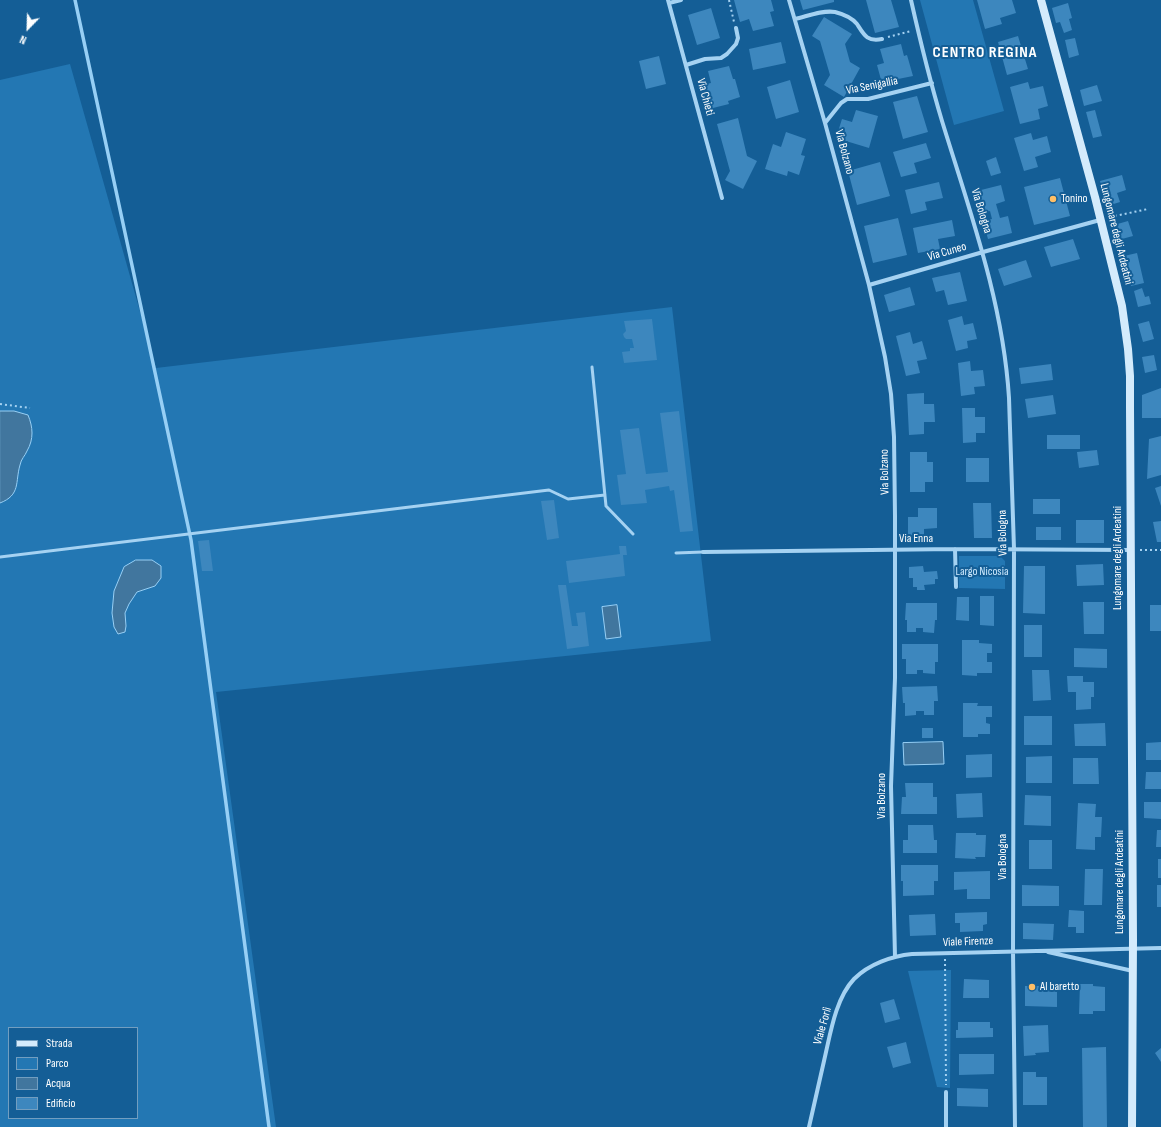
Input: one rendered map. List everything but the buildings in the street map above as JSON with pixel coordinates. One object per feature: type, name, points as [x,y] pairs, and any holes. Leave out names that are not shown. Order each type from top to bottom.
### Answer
[{"type":"main road","name":"Lungomare degli Ardeatini","points":[[1040,0],[1101,220],[1122,306],[1127,343],[1130,388],[1133,949],[1132,1127]]},
{"type":"street","points":[[669,2],[681,0]]},
{"type":"street","name":"Via Bolzano","points":[[789,0],[825,123],[868,285],[885,357],[891,394],[894,437],[895,550],[895,678],[891,786],[895,957]]},
{"type":"street","name":"Via Bologna","points":[[911,0],[942,119],[983,252],[1001,331],[1008,375],[1014,549],[1013,951],[1015,1127]]},
{"type":"street","name":"Via Chieti","points":[[669,2],[722,198]]},
{"type":"street","points":[[795,19],[822,12],[836,12],[853,20],[863,34],[868,38],[874,40],[882,39]]},
{"type":"street","points":[[686,64],[705,59],[721,58],[727,54],[736,44],[738,38],[736,28]]},
{"type":"street","name":"Via Senigallia","points":[[825,123],[841,103],[847,99],[868,99],[932,83]]},
{"type":"street","name":"Via Cuneo","points":[[868,285],[1101,220]]},
{"type":"street","points":[[955,549],[956,587]]},
{"type":"street","name":"Via Enna","points":[[703,552],[955,549],[1130,550]]},
{"type":"street","name":"Viale Firenze","points":[[895,957],[912,954],[1161,948]]},
{"type":"street","name":"Viale Firenze","points":[[1042,950],[1133,971]]},
{"type":"street","name":"Viale Forlì","points":[[809,1127],[831,1032],[843,997],[854,980],[860,974],[873,966],[895,957]]},
{"type":"street","points":[[946,1092],[946,1127]]},
{"type":"lane","points":[[592,367],[606,506],[633,534]]},
{"type":"lane","points":[[0,557],[548,490],[568,499],[605,495]]},
{"type":"lane","points":[[676,553],[703,552]]},
{"type":"path","points":[[729,0],[736,28]]},
{"type":"path","points":[[882,39],[918,29]]},
{"type":"path","points":[[1101,220],[1148,209]]},
{"type":"path","points":[[0,404],[30,408]]},
{"type":"path","points":[[1130,550],[1161,550]]},
{"type":"path","points":[[946,953],[946,1092]]},
{"type":"green space","points":[[920,0],[973,0],[1004,111],[954,125]]},
{"type":"green space","points":[[70,64],[156,368],[672,307],[711,641],[216,692],[276,1127],[0,1127],[0,80]]},
{"type":"green space","name":"Largo Nicosia","points":[[959,556],[1000,556],[1005,561],[1005,589],[959,588]]},
{"type":"green space","points":[[951,970],[950,1088],[937,1087],[908,971]]},
{"type":"water","points":[[0,411],[14,411],[28,415],[31,424],[32,438],[21,463],[14,492],[7,500],[0,503]]},
{"type":"water","points":[[136,560],[152,560],[161,566],[161,578],[155,586],[137,592],[125,613],[125,632],[118,634],[114,627],[112,613],[114,591],[124,567]]},
{"type":"water","points":[[617,605],[621,637],[606,639],[602,607]]},
{"type":"water","points":[[943,742],[944,764],[904,765],[903,743]]},
{"type":"waterway","points":[[75,0],[191,540],[269,1127]]},
{"type":"place","name":"Tonino","points":[[1053,199]]},
{"type":"place","name":"Al baretto","points":[[1032,987]]},
{"type":"district","name":"CENTRO REGINA","points":[[985,53]]}]
